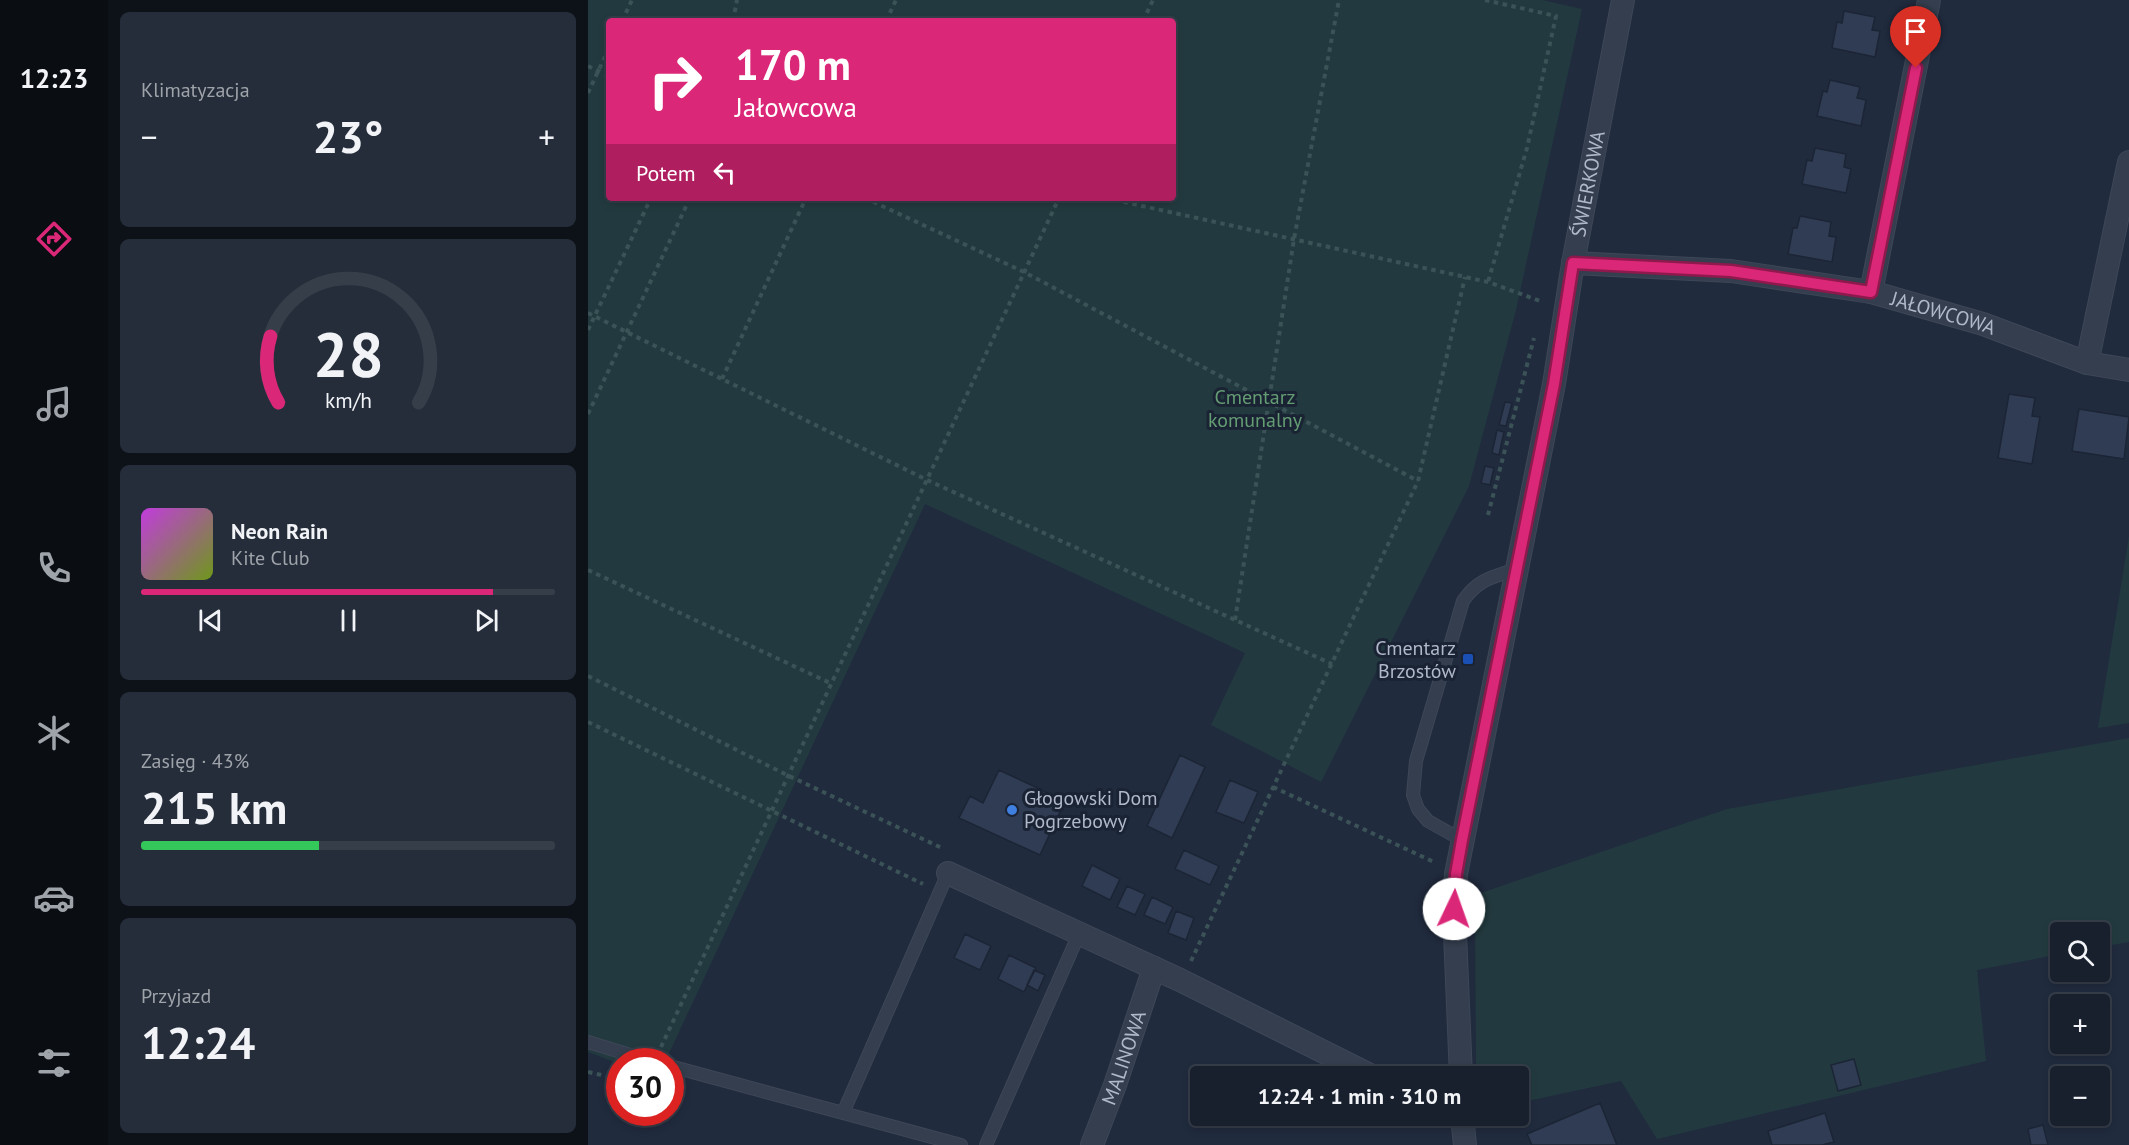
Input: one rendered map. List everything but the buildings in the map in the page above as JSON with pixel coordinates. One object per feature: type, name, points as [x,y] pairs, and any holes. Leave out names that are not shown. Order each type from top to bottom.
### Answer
[{"type":"street","name":"ŚWIERKOWA","points":[[1461,1066],[1454,909],[1456,874],[1554,384],[1573,263],[1623,0]]},
{"type":"street","points":[[1871,292],[1929,0]]},
{"type":"street","points":[[2087,363],[2129,162]]},
{"type":"street","name":"JAŁOWCOWA","points":[[1573,263],[1731,271],[1871,292],[1983,324],[2087,363],[2129,370]]},
{"type":"street","points":[[948,873],[1367,1066]]},
{"type":"street","name":"MALINOWA","points":[[1092,1145],[1154,969]]},
{"type":"street","points":[[1461,1126],[1465,1145]]},
{"type":"lane","points":[[1462,840],[1428,821],[1418,809],[1413,795],[1416,761],[1463,601],[1471,589],[1485,579],[1517,569]]},
{"type":"lane","points":[[843,1113],[948,873]]},
{"type":"lane","points":[[986,1145],[1079,934]]},
{"type":"lane","points":[[588,1042],[615,1048]]},
{"type":"lane","points":[[684,1070],[961,1145]]},
{"type":"path","points":[[623,18],[632,0]]},
{"type":"path","points":[[733,18],[737,0]]},
{"type":"path","points":[[887,18],[896,0]]},
{"type":"path","points":[[1144,18],[1153,0]]},
{"type":"path","points":[[1235,620],[1294,239],[1339,0]]},
{"type":"path","points":[[1485,0],[1556,16],[1527,148],[1488,282]]},
{"type":"path","points":[[588,93],[606,54]]},
{"type":"path","points":[[588,66],[606,75]]},
{"type":"path","points":[[588,330],[650,201]]},
{"type":"path","points":[[588,414],[689,201]]},
{"type":"path","points":[[722,379],[805,201]]},
{"type":"path","points":[[871,201],[1024,272],[1418,481]]},
{"type":"path","points":[[660,1048],[1058,201]]},
{"type":"path","points":[[1120,201],[1488,282],[1544,302],[1541,313]]},
{"type":"path","points":[[1188,966],[1418,481],[1465,277]]},
{"type":"path","points":[[588,313],[927,480],[1332,664]]},
{"type":"path","points":[[1488,515],[1535,336]]},
{"type":"path","points":[[588,570],[831,683]]},
{"type":"path","points":[[588,676],[787,775]]},
{"type":"path","points":[[588,722],[929,888]]},
{"type":"path","points":[[1273,787],[1445,868]]},
{"type":"path","points":[[588,1072],[606,1076]]},
{"type":"green space","name":"Cmentarz komunalny","points":[[588,0],[1542,0],[1582,9],[1516,310],[1469,486],[1321,782],[1211,725],[1245,653],[925,504],[672,1048],[606,1048],[606,1059],[588,1052]]},
{"type":"green space","points":[[2129,536],[2129,723],[2098,728]]},
{"type":"green space","points":[[2129,738],[2129,942],[2110,945],[2110,922],[2050,922],[2050,956],[1977,970],[1986,1061],[1657,1139],[1621,1081],[1529,1101],[1529,1066],[1476,1066],[1475,895],[1727,809]]},
{"type":"place","name":"Cmentarz Brzostów","points":[[1468,659]]},
{"type":"place","name":"Głogowski Dom Pogrzebowy","points":[[1012,810]]},
{"type":"route","points":[[1454,909],[1456,874],[1462,840],[1554,384],[1573,263],[1731,271],[1871,292],[1916,68]]}]
